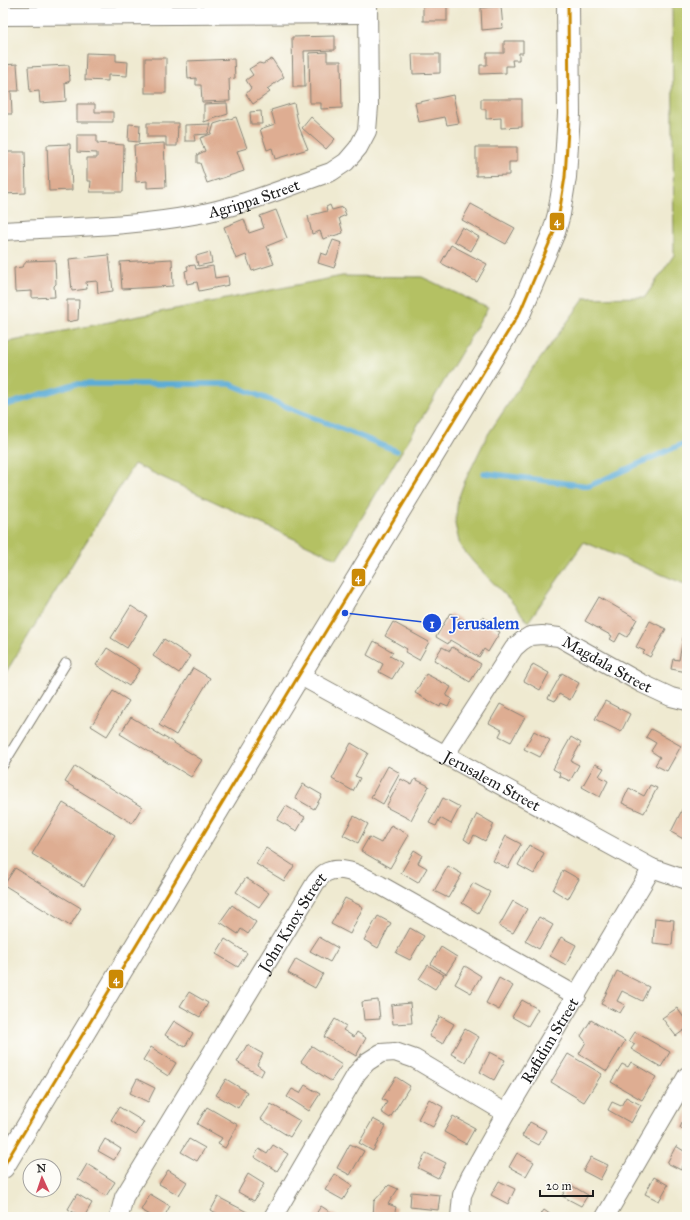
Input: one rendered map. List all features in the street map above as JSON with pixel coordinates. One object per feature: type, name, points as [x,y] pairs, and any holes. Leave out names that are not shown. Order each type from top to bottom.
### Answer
[{"type":"main road","points":[[3,1167],[299,675],[520,312],[554,232],[559,214],[565,177],[569,114],[568,3]]},
{"type":"street","name":"Agrippa Street","points":[[3,16],[368,8],[369,106],[367,131],[358,148],[346,162],[331,172],[226,208],[160,221],[3,231]]},
{"type":"street","name":"Magdala Street","points":[[445,755],[514,648],[530,636],[542,635],[559,637],[640,683],[687,701]]},
{"type":"street","name":"Jerusalem Street","points":[[299,675],[652,868],[687,880]]},
{"type":"street","name":"Rafidim Street","points":[[460,1217],[462,1195],[470,1176],[652,868]]},
{"type":"street","name":"John Knox Street","points":[[119,1217],[124,1197],[316,882],[326,872],[347,870],[380,885],[577,996]]},
{"type":"street","points":[[273,1217],[357,1072],[367,1062],[381,1053],[395,1052],[415,1059],[506,1113]]},
{"type":"street","points":[[605,1217],[687,1076]]},
{"type":"lane","points":[[3,765],[66,663]]},
{"type":"green space","points":[[672,3],[687,3],[687,585],[584,542],[528,622],[511,601],[474,563],[460,546],[455,524],[458,499],[464,483],[487,436],[520,386],[585,298],[645,297],[674,255]]},
{"type":"green space","points":[[342,276],[422,277],[488,308],[337,559],[134,464],[3,677],[3,343]]},
{"type":"building","points":[[423,3],[447,3],[447,21],[423,21]]},
{"type":"building","points":[[501,6],[503,28],[482,30],[481,8]]},
{"type":"building","points":[[335,36],[335,50],[304,51],[305,87],[293,87],[292,37]]},
{"type":"building","points":[[504,41],[523,41],[523,53],[519,53],[519,60],[512,60],[513,66],[506,66],[506,73],[480,74],[480,65],[487,65],[487,53],[504,53]]},
{"type":"building","points":[[327,52],[327,61],[341,61],[342,108],[321,109],[321,103],[310,103],[309,53]]},
{"type":"building","points":[[86,53],[116,54],[116,61],[128,62],[127,76],[108,75],[108,81],[85,80]]},
{"type":"building","points":[[412,54],[440,54],[440,73],[413,74]]},
{"type":"building","points":[[145,58],[166,58],[166,93],[145,93]]},
{"type":"building","points":[[234,59],[235,78],[229,79],[230,101],[202,102],[201,85],[196,85],[196,78],[188,79],[187,61]]},
{"type":"building","points":[[272,59],[284,77],[267,89],[270,92],[253,104],[246,94],[251,88],[246,80],[253,75],[249,69],[259,63],[263,64]]},
{"type":"building","points":[[17,64],[19,91],[11,91],[12,114],[3,114],[3,65]]},
{"type":"building","points":[[69,65],[70,81],[65,83],[66,101],[40,103],[39,91],[30,92],[28,67]]},
{"type":"building","points":[[453,95],[459,123],[447,125],[445,117],[419,122],[415,103]]},
{"type":"building","points":[[481,99],[522,99],[522,127],[501,128],[501,118],[486,119],[486,109],[481,109]]},
{"type":"building","points":[[227,103],[228,114],[204,122],[204,104]]},
{"type":"building","points":[[294,103],[299,127],[308,149],[275,159],[272,148],[267,150],[260,129],[275,124],[271,110]]},
{"type":"building","points":[[77,104],[95,104],[95,112],[113,112],[113,122],[77,122]]},
{"type":"building","points":[[261,111],[262,124],[251,124],[250,112]]},
{"type":"building","points":[[236,117],[247,148],[237,151],[244,171],[207,183],[200,163],[197,163],[197,155],[205,151],[200,138],[211,134],[214,124]]},
{"type":"building","points":[[311,117],[335,139],[326,149],[302,128]]},
{"type":"building","points":[[3,123],[5,123],[6,152],[25,152],[26,193],[3,194]]},
{"type":"building","points":[[147,123],[178,123],[177,146],[166,146],[166,137],[147,137]]},
{"type":"building","points":[[129,124],[140,125],[139,142],[128,141]]},
{"type":"building","points":[[211,124],[208,134],[194,135],[195,141],[185,141],[185,125]]},
{"type":"building","points":[[77,135],[97,135],[97,143],[124,145],[123,192],[90,192],[91,181],[87,181],[87,158],[97,158],[97,153],[77,152]]},
{"type":"building","points":[[164,143],[166,187],[147,188],[147,181],[136,182],[134,145]]},
{"type":"building","points":[[70,144],[72,190],[49,191],[47,145]]},
{"type":"building","points":[[476,147],[517,147],[517,162],[509,162],[509,175],[476,176]]},
{"type":"building","points":[[471,204],[515,228],[506,244],[462,220]]},
{"type":"building","points":[[330,205],[332,210],[343,207],[346,215],[339,218],[343,233],[323,239],[320,231],[312,234],[308,216],[327,211],[326,207]]},
{"type":"building","points":[[276,210],[287,238],[267,246],[274,264],[252,271],[246,255],[236,259],[224,227],[244,219],[249,233],[264,228],[260,216]]},
{"type":"building","points":[[462,227],[479,237],[471,251],[454,241]]},
{"type":"building","points":[[333,240],[342,243],[334,268],[318,263],[321,253],[327,255]]},
{"type":"building","points":[[451,245],[487,264],[477,282],[441,263]]},
{"type":"building","points":[[210,252],[212,263],[198,266],[196,256]]},
{"type":"building","points":[[109,255],[113,291],[98,293],[97,281],[86,282],[87,289],[72,291],[69,259]]},
{"type":"building","points":[[172,259],[173,286],[122,289],[120,262]]},
{"type":"building","points":[[55,260],[55,297],[32,298],[32,291],[15,292],[14,268],[22,267],[27,261]]},
{"type":"building","points":[[195,265],[196,269],[213,266],[215,278],[228,276],[229,285],[199,291],[197,282],[187,284],[185,271],[188,270],[187,266]]},
{"type":"building","points":[[67,300],[79,300],[78,320],[67,322]]},
{"type":"building","points":[[599,597],[637,619],[627,637],[620,633],[615,642],[610,639],[612,636],[585,621]]},
{"type":"building","points":[[131,606],[147,616],[127,648],[111,638]]},
{"type":"building","points":[[450,613],[476,628],[482,617],[494,624],[492,628],[500,632],[488,652],[484,649],[479,657],[450,640],[448,644],[436,637]]},
{"type":"building","points":[[650,621],[666,629],[650,657],[643,653],[645,651],[636,647]]},
{"type":"building","points":[[393,622],[429,642],[419,660],[405,652],[407,649],[385,636]]},
{"type":"building","points":[[686,623],[687,672],[671,669],[673,659],[679,660]]},
{"type":"building","points":[[164,639],[190,656],[179,673],[153,656]]},
{"type":"building","points":[[374,641],[393,652],[390,656],[402,663],[392,679],[379,672],[383,664],[367,655]]},
{"type":"building","points":[[442,647],[450,651],[452,647],[481,664],[470,682],[434,660]]},
{"type":"building","points":[[107,648],[140,669],[129,686],[96,665]]},
{"type":"building","points":[[533,664],[549,673],[540,690],[524,681]]},
{"type":"building","points":[[193,668],[210,678],[176,735],[159,725]]},
{"type":"building","points":[[562,673],[579,683],[570,700],[559,694],[555,701],[548,698]]},
{"type":"building","points":[[426,674],[451,687],[446,696],[452,699],[448,707],[441,704],[440,707],[415,693]]},
{"type":"building","points":[[113,691],[129,701],[107,736],[91,726]]},
{"type":"building","points":[[605,701],[630,714],[621,732],[595,719]]},
{"type":"building","points":[[500,704],[525,717],[511,742],[499,736],[502,730],[489,723]]},
{"type":"building","points":[[131,717],[202,760],[191,777],[120,734]]},
{"type":"building","points":[[651,729],[681,746],[667,771],[655,765],[660,757],[651,751],[656,743],[646,737]]},
{"type":"building","points":[[534,731],[550,740],[540,757],[524,749]]},
{"type":"building","points":[[571,737],[581,743],[571,761],[579,765],[570,781],[559,776],[560,773],[553,769]]},
{"type":"building","points":[[351,743],[368,753],[355,776],[360,778],[353,791],[332,779]]},
{"type":"building","points":[[595,764],[604,768],[599,776],[608,781],[600,797],[582,787]]},
{"type":"building","points":[[75,766],[142,807],[132,823],[65,782]]},
{"type":"building","points":[[388,766],[400,773],[383,804],[371,797]]},
{"type":"building","points":[[401,779],[412,785],[415,779],[429,786],[411,820],[386,807]]},
{"type":"building","points":[[303,784],[322,795],[314,809],[295,798]]},
{"type":"building","points":[[650,785],[657,788],[644,813],[622,803],[629,788],[644,796]]},
{"type":"building","points":[[443,798],[460,807],[451,824],[440,818],[436,826],[429,823]]},
{"type":"building","points":[[63,803],[115,835],[84,886],[32,854]]},
{"type":"building","points":[[286,806],[305,817],[297,831],[277,820]]},
{"type":"building","points":[[683,808],[687,810],[687,841],[671,832]]},
{"type":"building","points":[[477,814],[494,824],[485,841],[474,835],[470,843],[464,839]]},
{"type":"building","points":[[354,816],[368,824],[358,843],[343,835]]},
{"type":"building","points":[[391,825],[409,835],[390,868],[361,851],[369,837],[381,843]]},
{"type":"building","points":[[506,836],[521,844],[508,868],[493,861]]},
{"type":"building","points":[[529,845],[544,853],[534,874],[518,865]]},
{"type":"building","points":[[266,848],[294,866],[284,881],[256,864]]},
{"type":"building","points":[[414,850],[422,855],[418,863],[427,868],[418,883],[401,873]]},
{"type":"building","points":[[448,866],[462,874],[448,898],[434,891]]},
{"type":"building","points":[[15,868],[81,908],[70,926],[4,885]]},
{"type":"building","points":[[563,870],[579,879],[568,899],[553,890]]},
{"type":"building","points":[[246,878],[269,893],[259,907],[236,892]]},
{"type":"building","points":[[473,883],[490,892],[478,913],[462,903]]},
{"type":"building","points":[[345,898],[363,907],[350,934],[331,924]]},
{"type":"building","points":[[513,901],[527,909],[513,933],[499,926]]},
{"type":"building","points":[[232,905],[256,922],[248,934],[241,929],[238,934],[220,922]]},
{"type":"building","points":[[378,916],[391,923],[378,948],[364,940]]},
{"type":"building","points":[[539,917],[553,925],[539,949],[525,941]]},
{"type":"building","points":[[655,918],[674,920],[672,945],[653,943]]},
{"type":"building","points":[[410,928],[424,936],[410,960],[396,953]]},
{"type":"building","points":[[319,937],[338,948],[330,962],[310,951]]},
{"type":"building","points":[[561,937],[576,945],[566,965],[550,956]]},
{"type":"building","points":[[225,939],[247,953],[238,967],[216,954]]},
{"type":"building","points":[[441,947],[457,957],[446,974],[431,964]]},
{"type":"building","points":[[296,959],[323,974],[315,988],[288,973]]},
{"type":"building","points":[[428,965],[444,975],[435,989],[419,979]]},
{"type":"building","points":[[465,966],[481,976],[471,993],[455,984]]},
{"type":"building","points":[[617,971],[649,987],[642,1001],[622,991],[617,1001],[625,1005],[620,1013],[601,1004]]},
{"type":"building","points":[[499,978],[513,986],[499,1010],[486,1003]]},
{"type":"building","points":[[189,992],[208,1003],[200,1017],[180,1006]]},
{"type":"building","points":[[378,1000],[380,1019],[364,1020],[362,1002]]},
{"type":"building","points":[[522,1000],[538,1009],[528,1026],[512,1017]]},
{"type":"building","points":[[410,1003],[412,1023],[393,1024],[391,1005]]},
{"type":"building","points":[[677,1008],[687,1022],[687,1028],[676,1036],[662,1018]]},
{"type":"building","points":[[440,1016],[454,1024],[443,1044],[429,1036]]},
{"type":"building","points":[[335,1019],[346,1026],[343,1030],[354,1037],[357,1032],[366,1038],[356,1056],[324,1037]]},
{"type":"building","points":[[591,1020],[625,1041],[607,1071],[579,1054],[586,1042],[581,1036]]},
{"type":"building","points":[[174,1021],[193,1033],[185,1047],[165,1035]]},
{"type":"building","points":[[465,1029],[479,1037],[465,1062],[451,1054]]},
{"type":"building","points":[[635,1032],[670,1052],[661,1067],[631,1049],[635,1044],[629,1041]]},
{"type":"building","points":[[247,1045],[263,1054],[257,1065],[264,1070],[261,1076],[237,1062]]},
{"type":"building","points":[[312,1046],[342,1065],[331,1081],[301,1062]]},
{"type":"building","points":[[151,1047],[176,1063],[168,1076],[143,1060]]},
{"type":"building","points":[[490,1052],[505,1060],[494,1080],[480,1072]]},
{"type":"building","points":[[568,1054],[602,1074],[584,1102],[551,1082]]},
{"type":"building","points":[[631,1062],[656,1077],[642,1100],[611,1082],[622,1064],[628,1067]]},
{"type":"building","points":[[396,1077],[410,1086],[390,1118],[381,1112],[387,1102],[382,1099]]},
{"type":"building","points":[[137,1079],[155,1088],[148,1102],[130,1093]]},
{"type":"building","points":[[226,1079],[247,1092],[238,1108],[216,1095]]},
{"type":"building","points":[[305,1085],[320,1094],[309,1111],[287,1097],[292,1089],[300,1093]]},
{"type":"building","points":[[626,1097],[641,1105],[631,1123],[608,1110],[612,1102],[621,1106]]},
{"type":"building","points":[[429,1099],[443,1107],[433,1127],[418,1119]]},
{"type":"building","points":[[271,1104],[300,1121],[290,1137],[261,1119]]},
{"type":"building","points":[[119,1107],[144,1122],[136,1135],[111,1120]]},
{"type":"building","points":[[207,1107],[238,1125],[225,1148],[218,1144],[222,1138],[197,1124]]},
{"type":"building","points":[[687,1111],[687,1131],[680,1128]]},
{"type":"building","points":[[453,1116],[475,1128],[466,1144],[444,1132]]},
{"type":"building","points":[[373,1119],[386,1126],[373,1151],[359,1143]]},
{"type":"building","points":[[530,1122],[547,1131],[539,1145],[522,1136]]},
{"type":"building","points":[[105,1139],[121,1149],[114,1160],[98,1151]]},
{"type":"building","points":[[189,1139],[205,1148],[197,1161],[181,1152]]},
{"type":"building","points":[[350,1144],[364,1151],[350,1175],[337,1168]]},
{"type":"building","points":[[273,1145],[288,1154],[277,1171],[254,1157],[259,1149],[267,1154]]},
{"type":"building","points":[[676,1146],[687,1153],[687,1159],[681,1170],[667,1163]]},
{"type":"building","points":[[426,1153],[446,1163],[438,1178],[418,1168]]},
{"type":"building","points":[[517,1153],[534,1162],[526,1176],[509,1167]]},
{"type":"building","points":[[591,1157],[608,1165],[600,1180],[583,1171]]},
{"type":"building","points":[[87,1164],[115,1182],[106,1196],[78,1179]]},
{"type":"building","points":[[168,1170],[187,1182],[179,1195],[159,1184]]},
{"type":"building","points":[[248,1174],[264,1184],[254,1201],[238,1192]]},
{"type":"building","points":[[335,1174],[352,1185],[343,1200],[325,1190]]},
{"type":"building","points":[[654,1177],[668,1185],[659,1201],[645,1194]]},
{"type":"building","points":[[499,1181],[515,1189],[508,1204],[491,1195]]},
{"type":"building","points":[[569,1184],[588,1195],[581,1206],[562,1196]]},
{"type":"building","points":[[389,1185],[398,1189],[388,1204],[396,1207],[394,1217],[373,1217],[374,1201]]},
{"type":"building","points":[[411,1192],[440,1195],[438,1210],[410,1207]]},
{"type":"building","points":[[77,1194],[92,1203],[84,1217],[68,1209]]},
{"type":"building","points":[[150,1194],[170,1206],[164,1217],[154,1217],[141,1210]]},
{"type":"building","points":[[218,1197],[249,1213],[246,1217],[223,1217],[211,1210]]},
{"type":"building","points":[[321,1206],[338,1217],[314,1217]]},
{"type":"building","points":[[544,1210],[554,1217],[539,1217]]},
{"type":"waterway","points":[[3,406],[74,384],[230,384],[397,451]]},
{"type":"waterway","points":[[484,473],[589,486],[687,442]]},
{"type":"transit line","name":"4","points":[[3,1167],[299,675],[520,312],[554,232],[559,214],[565,177],[569,114],[568,3]]},
{"type":"place","name":"Jerusalem","points":[[345,613]]}]
